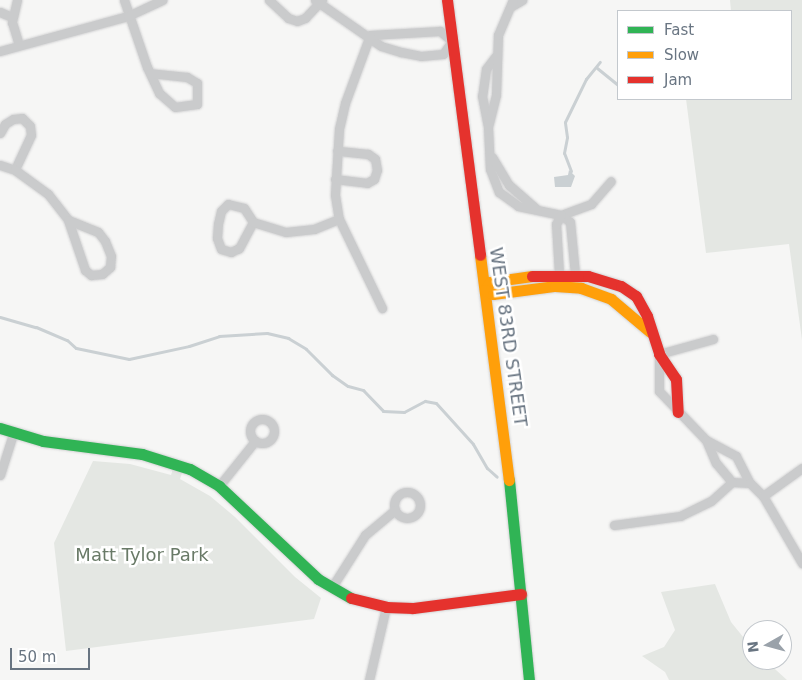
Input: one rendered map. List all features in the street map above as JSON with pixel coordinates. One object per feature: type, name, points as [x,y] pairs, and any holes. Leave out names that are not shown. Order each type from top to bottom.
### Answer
[{"type":"street","points":[[16,0],[12,17],[19,45]]},
{"type":"street","points":[[124,0],[128,16],[150,73],[166,102],[175,107],[197,104],[197,84],[187,77],[150,73]]},
{"type":"street","points":[[0,51],[128,16],[162,0]]},
{"type":"street","points":[[269,0],[288,18],[297,21],[319,1],[370,35],[381,46],[421,56],[443,54],[452,41],[440,31],[370,35]]},
{"type":"street","name":"WEST 83RD STREET","points":[[447,0],[486,290],[529,680]]},
{"type":"street","points":[[488,127],[496,95],[495,57],[498,35],[513,3],[522,0]]},
{"type":"street","points":[[0,12],[12,17]]},
{"type":"street","points":[[370,35],[345,103],[337,151],[335,179],[339,219],[382,308]]},
{"type":"street","points":[[495,57],[483,79],[482,102],[488,127],[491,157],[508,185],[537,209],[561,215],[570,222],[575,274],[566,286]]},
{"type":"street","points":[[0,133],[5,124],[13,118],[22,118],[30,126],[31,135],[15,170]]},
{"type":"street","points":[[335,179],[367,182],[374,179],[377,170],[375,159],[368,154],[337,151]]},
{"type":"street","points":[[0,165],[15,170],[48,194],[68,220],[85,270],[91,275],[102,274],[110,266],[111,256],[105,241],[98,232],[68,220]]},
{"type":"street","points":[[566,286],[559,274],[556,224],[561,215],[591,204],[611,181]]},
{"type":"street","points":[[253,222],[239,248],[231,252],[221,249],[217,238],[218,224],[221,211],[228,204],[244,208],[253,222],[286,232],[299,232],[339,219]]},
{"type":"street","points":[[650,332],[611,299],[581,288],[566,286],[493,294],[486,290],[490,282],[575,274],[603,278],[636,296],[648,316],[650,332],[659,354],[676,379],[678,412]]},
{"type":"street","points":[[659,354],[712,338]]},
{"type":"street","points":[[659,354],[659,391],[706,440],[736,456],[750,483],[763,496],[802,563]]},
{"type":"street","points":[[0,428],[13,434],[64,445],[151,456],[190,470],[219,486],[306,570],[355,600],[386,607],[413,608],[521,594]]},
{"type":"street","points":[[0,475],[13,434]]},
{"type":"street","points":[[219,486],[254,440]]},
{"type":"street","points":[[706,440],[716,463],[732,482]]},
{"type":"street","points":[[763,496],[802,468]]},
{"type":"street","points":[[614,524],[680,516],[711,501],[732,482],[750,483]]},
{"type":"street","points":[[332,587],[365,535],[395,510]]},
{"type":"street","points":[[370,680],[386,607]]},
{"type":"green space","points":[[730,0],[802,0],[802,340],[789,244],[706,253],[686,100],[792,100],[792,10],[731,10]]},
{"type":"green space","name":"Matt Tylor Park","points":[[93,461],[130,464],[171,475],[173,469],[182,473],[180,479],[210,496],[235,517],[295,577],[321,598],[314,619],[66,651],[54,543]]},
{"type":"green space","points":[[715,584],[731,622],[742,636],[742,670],[776,670],[787,680],[669,680],[665,672],[642,656],[664,647],[675,630],[661,592]]},
{"type":"shaded area","points":[[569,170],[575,176],[571,187],[555,187],[554,177],[568,175]]},
{"type":"waterway","points":[[571,171],[564,153],[567,137],[565,122],[586,79],[600,62]]},
{"type":"waterway","points":[[597,68],[617,84]]},
{"type":"waterway","points":[[0,317],[36,327],[67,340],[76,348],[129,359],[189,346],[219,336],[267,333],[288,338],[306,349],[332,375],[348,386],[363,390],[383,411],[404,412],[425,401],[436,403],[473,444],[487,468],[497,477]]},
{"type":"traffic: fast","points":[[0,428],[43,441],[142,454],[190,469],[219,486],[318,579],[351,598]]},
{"type":"traffic: fast","points":[[509,480],[529,680]]},
{"type":"traffic: slow","points":[[480,255],[509,480]]},
{"type":"traffic: slow","points":[[532,276],[490,282],[485,290],[493,294],[555,286],[581,288],[611,299],[650,332]]},
{"type":"traffic: jam","points":[[447,0],[480,255]]},
{"type":"traffic: jam","points":[[532,276],[588,276],[621,286],[636,296],[647,316],[659,354],[676,379],[678,412]]},
{"type":"traffic: jam","points":[[351,598],[386,607],[413,608],[521,594]]}]
